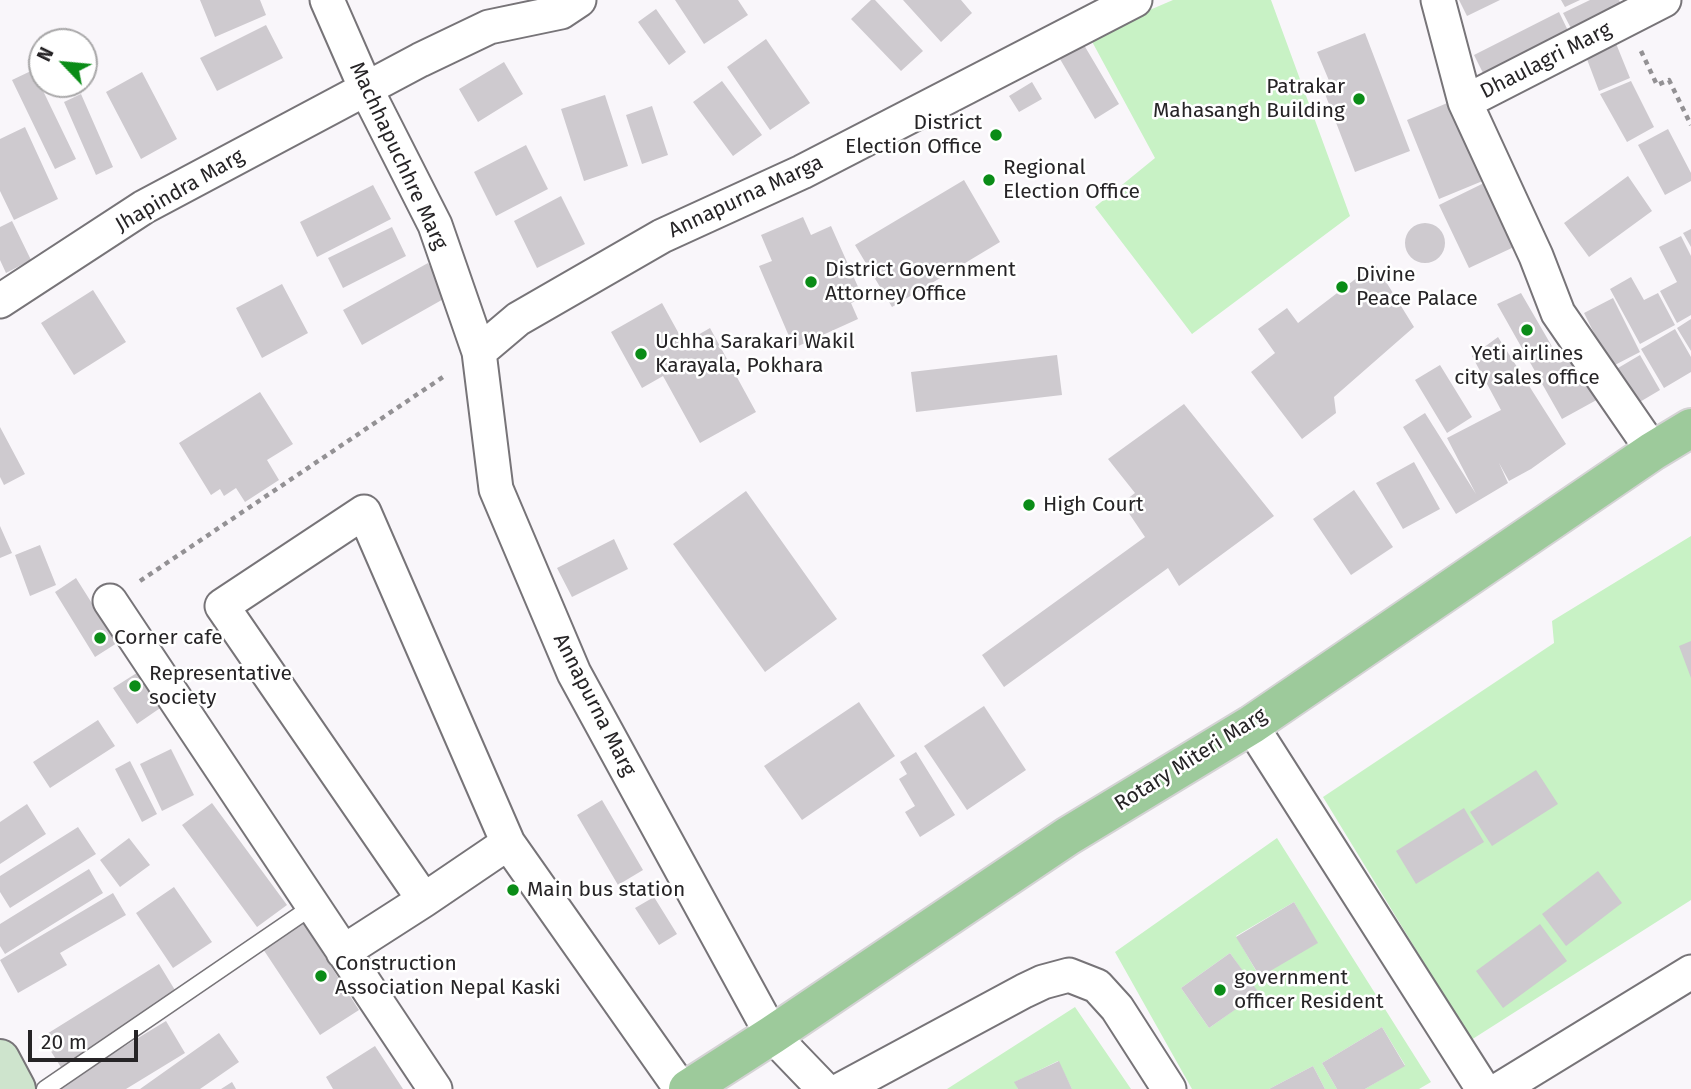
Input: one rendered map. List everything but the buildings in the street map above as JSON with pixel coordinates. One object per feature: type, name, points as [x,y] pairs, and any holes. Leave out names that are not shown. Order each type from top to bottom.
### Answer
[{"type":"main road","name":"Rotary Miteri Marg","points":[[688,1089],[1068,836],[1251,725],[1691,428]]},
{"type":"main road","points":[[0,1059],[16,1089]]},
{"type":"street","name":"Machhapuchhre Marg","points":[[327,0],[366,89],[435,226],[479,352]]},
{"type":"street","name":"Jhapindra Marg","points":[[0,301],[144,207],[420,60],[489,27],[561,12],[579,0]]},
{"type":"street","name":"Annapurna Marga","points":[[479,352],[518,319],[662,236],[802,172],[1135,0]]},
{"type":"street","points":[[1438,0],[1465,102],[1536,256],[1558,313],[1653,452]]},
{"type":"street","name":"Dhaulagri Marg","points":[[1465,102],[1664,0]]},
{"type":"street","name":"Annapurna Marg","points":[[479,352],[496,489],[573,673],[772,1035],[824,1089]]},
{"type":"street","points":[[424,900],[222,606],[364,512],[508,844],[681,1089]]},
{"type":"street","points":[[110,601],[435,1089]]},
{"type":"street","points":[[1251,725],[1483,1089]]},
{"type":"street","points":[[344,952],[508,844]]},
{"type":"street","points":[[1500,1089],[1691,972]]},
{"type":"street","points":[[842,1089],[1024,991],[1043,982],[1069,975],[1097,986],[1117,1008],[1169,1089]]},
{"type":"lane","points":[[45,1089],[313,906]]},
{"type":"path","points":[[1626,20],[1657,85],[1669,80],[1691,125]]},
{"type":"path","points":[[110,601],[479,352]]},
{"type":"green space","points":[[1173,0],[1271,0],[1350,216],[1192,334],[1095,207],[1155,158],[1089,36]]},
{"type":"green space","points":[[1691,536],[1691,900],[1471,1040],[1323,797],[1554,643],[1552,621]]},
{"type":"green space","points":[[1277,838],[1431,1082],[1419,1089],[1365,1089],[1405,1065],[1382,1027],[1322,1063],[1337,1089],[1325,1089],[1313,1066],[1269,1089],[1192,1089],[1115,952]],"holes":[[[1294,902],[1317,943],[1259,976],[1236,936]],[[1230,953],[1258,993],[1209,1028],[1181,988]]]},
{"type":"green space","points":[[1075,1007],[1131,1089],[1072,1089],[1058,1061],[1015,1082],[1018,1089],[947,1089]]},
{"type":"place","name":"Patrakar Mahasangh Building","points":[[1359,99]]},
{"type":"place","name":"District Election Office","points":[[996,135]]},
{"type":"place","name":"Regional Election Office","points":[[989,180]]},
{"type":"place","name":"District Government Attorney Office","points":[[811,282]]},
{"type":"place","name":"Divine Peace Palace","points":[[1342,287]]},
{"type":"place","name":"Yeti airlines city sales office","points":[[1527,330]]},
{"type":"place","name":"Uchha Sarakari Wakil Karayala, Pokhara","points":[[641,354]]},
{"type":"place","name":"High Court","points":[[1029,505]]},
{"type":"place","name":"Corner cafe","points":[[100,638]]},
{"type":"place","name":"Representative society","points":[[135,686]]},
{"type":"place","name":"Main bus station","points":[[513,890]]},
{"type":"place","name":"Construction Association Nepal Kaski","points":[[321,976]]},
{"type":"place","name":"government officer Resident","points":[[1220,990]]}]
